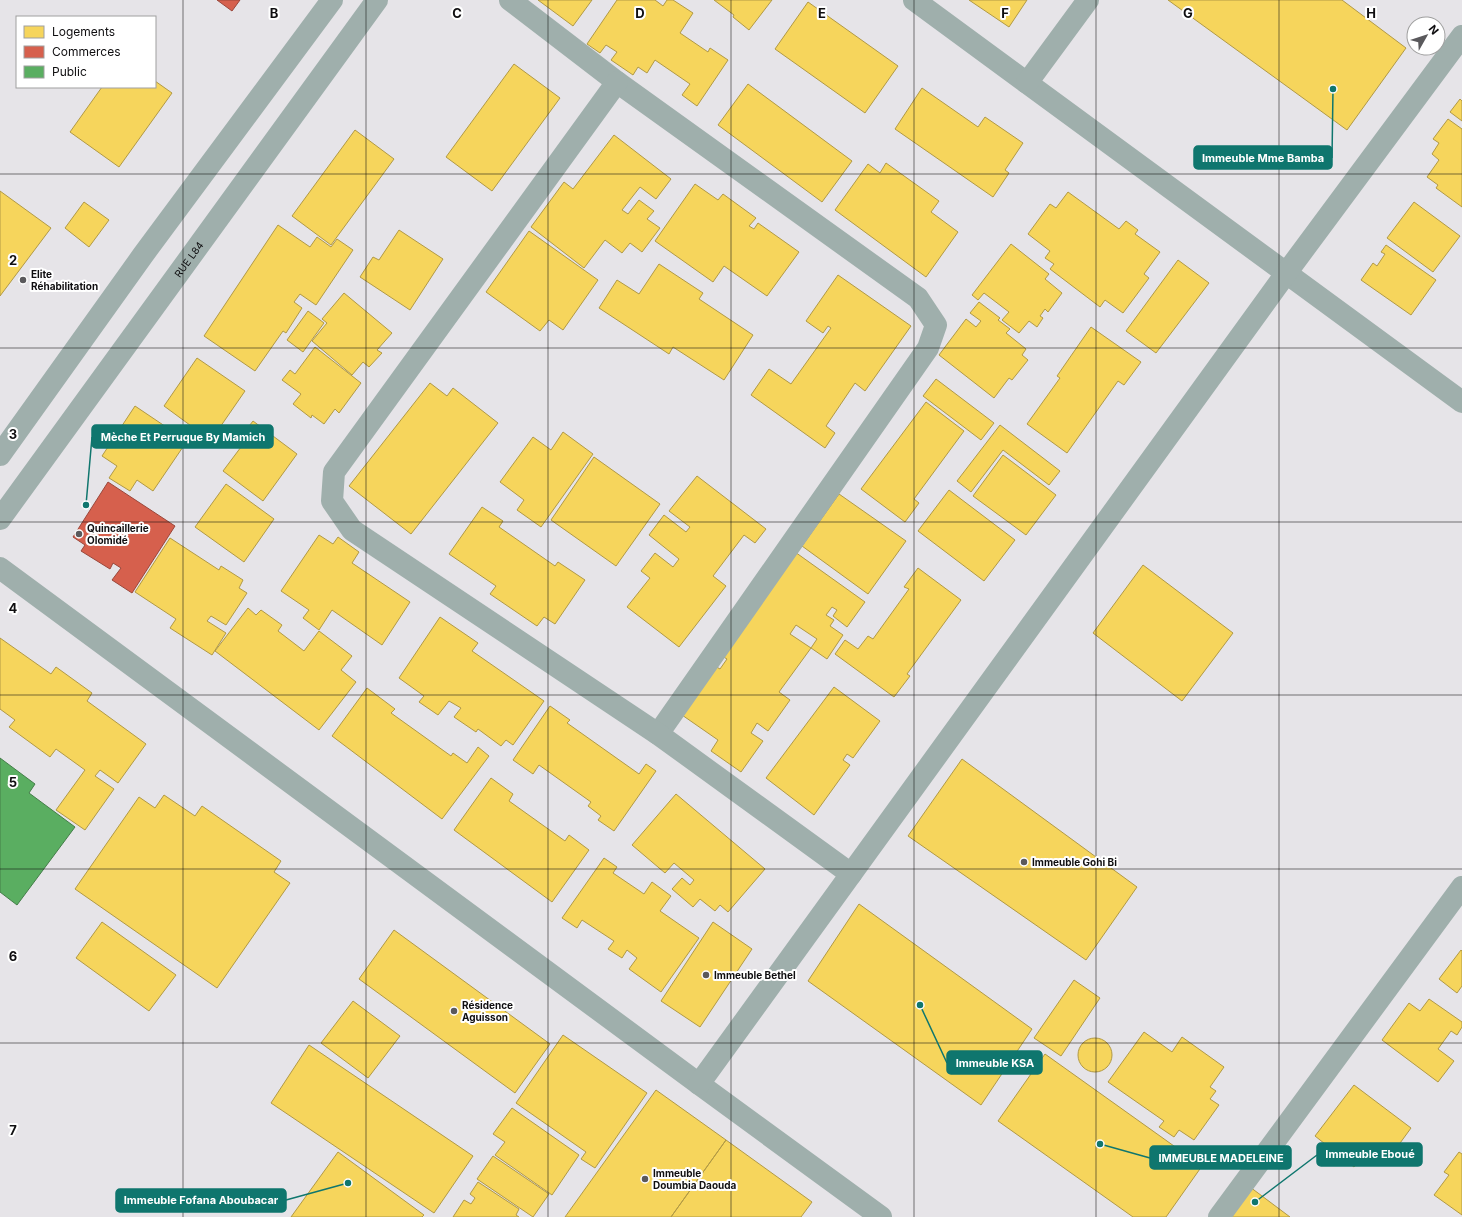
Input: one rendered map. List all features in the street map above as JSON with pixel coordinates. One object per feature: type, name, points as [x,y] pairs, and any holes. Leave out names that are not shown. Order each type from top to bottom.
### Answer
[{"type":"street","points":[[0,455],[143,255],[332,0]]},
{"type":"street","name":"RUE L84","points":[[0,519],[377,0]]},
{"type":"street","points":[[510,0],[617,82],[918,298],[936,325],[928,348],[658,734]]},
{"type":"street","points":[[914,0],[1287,272],[1462,402]]},
{"type":"street","points":[[1027,83],[1088,0]]},
{"type":"street","points":[[698,1084],[1287,272],[1462,36]]},
{"type":"street","points":[[617,82],[334,472],[332,501],[352,530],[658,734],[851,874]]},
{"type":"street","points":[[0,568],[698,1084],[881,1217]]},
{"type":"street","points":[[1219,1217],[1462,887]]},
{"type":"building: Logements","points":[[538,0],[592,0],[573,26]]},
{"type":"building: Logements","points":[[617,0],[655,0],[663,6],[667,0],[673,0],[693,13],[680,33],[708,52],[710,48],[728,60],[697,106],[682,95],[690,84],[655,60],[647,73],[638,67],[633,75],[611,60],[617,52],[606,45],[600,53],[587,44]]},
{"type":"building: Logements","points":[[714,0],[772,0],[749,30],[733,17],[734,15]]},
{"type":"building: Logements","points":[[969,0],[1027,0],[1009,27]]},
{"type":"building: Logements","points":[[1168,0],[1342,0],[1406,48],[1347,130]]},
{"type":"building: Logements","points":[[808,2],[898,66],[865,113],[775,49]]},
{"type":"building: Logements","points":[[514,64],[560,98],[492,191],[446,157]]},
{"type":"building: Logements","points":[[156,82],[172,93],[119,167],[70,132],[101,88],[156,88]]},
{"type":"building: Logements","points":[[748,84],[852,161],[822,202],[718,125]]},
{"type":"building: Logements","points":[[922,88],[978,127],[985,117],[1023,143],[1005,170],[1009,173],[993,197],[895,129]]},
{"type":"building: Logements","points":[[1460,99],[1462,101],[1462,121],[1450,112]]},
{"type":"building: Logements","points":[[1448,119],[1462,129],[1462,207],[1436,188],[1438,185],[1427,177],[1439,160],[1432,154],[1439,143],[1433,139]]},
{"type":"building: Logements","points":[[355,130],[394,159],[331,245],[292,216]]},
{"type":"building: Logements","points":[[614,135],[671,179],[656,199],[640,187],[622,210],[628,214],[639,200],[654,211],[647,219],[660,228],[642,252],[630,243],[622,253],[605,240],[584,268],[531,227],[564,182],[573,189]]},
{"type":"building: Logements","points":[[886,163],[939,201],[931,212],[958,232],[926,277],[835,210],[868,164],[880,173]]},
{"type":"building: Logements","points":[[695,184],[718,200],[723,194],[756,218],[749,226],[754,229],[758,223],[799,252],[767,296],[724,266],[713,282],[655,241]]},
{"type":"building: Logements","points":[[0,191],[51,228],[0,296]]},
{"type":"building: Logements","points":[[1068,192],[1119,229],[1126,221],[1138,230],[1135,234],[1160,252],[1144,274],[1149,278],[1123,313],[1105,300],[1100,307],[1050,269],[1054,264],[1045,258],[1050,251],[1028,234],[1050,204],[1056,208]]},
{"type":"building: Logements","points":[[84,202],[109,220],[89,247],[65,228]]},
{"type":"building: Logements","points":[[1414,202],[1460,236],[1433,272],[1387,238]]},
{"type":"building: Logements","points":[[278,225],[310,247],[317,237],[331,247],[337,239],[353,250],[316,305],[300,294],[294,302],[302,308],[286,333],[283,331],[255,371],[204,336]]},
{"type":"building: Logements","points":[[399,230],[443,259],[410,310],[360,277],[373,257],[379,260]]},
{"type":"building: Logements","points":[[529,231],[598,280],[563,330],[549,320],[540,331],[486,292]]},
{"type":"building: Logements","points":[[1011,244],[1049,274],[1045,279],[1062,293],[1048,312],[1045,309],[1040,316],[1043,318],[1037,327],[1029,321],[1019,333],[1002,320],[1009,312],[984,293],[978,300],[972,295]]},
{"type":"building: Logements","points":[[1386,245],[1436,280],[1411,315],[1361,280],[1373,263],[1377,266],[1385,254],[1381,252]]},
{"type":"building: Logements","points":[[1178,260],[1209,283],[1156,353],[1126,331]]},
{"type":"building: Logements","points":[[659,264],[703,293],[699,299],[753,335],[724,380],[673,347],[669,354],[599,308],[617,280],[639,294]]},
{"type":"building: Logements","points":[[838,275],[911,326],[865,391],[855,383],[826,426],[835,433],[825,448],[751,395],[769,369],[791,384],[831,328],[828,326],[823,333],[806,321]]},
{"type":"building: Logements","points":[[344,293],[392,333],[377,350],[382,353],[369,367],[363,362],[352,375],[312,341],[327,323],[322,319]]},
{"type":"building: Logements","points":[[979,302],[1000,318],[998,320],[1010,329],[1006,333],[1026,349],[1022,355],[1028,360],[1012,380],[1009,378],[994,398],[939,355],[966,319],[976,327],[981,321],[970,313]]},
{"type":"building: Logements","points":[[308,311],[324,323],[303,352],[287,340]]},
{"type":"building: Logements","points":[[1091,327],[1141,362],[1124,385],[1118,381],[1067,453],[1027,424],[1060,378],[1057,376]]},
{"type":"building: Logements","points":[[315,347],[361,383],[339,413],[335,409],[324,424],[312,415],[311,418],[293,404],[301,394],[282,380],[290,370],[295,374]]},
{"type":"building: Logements","points":[[197,358],[245,391],[207,446],[194,437],[198,431],[164,406]]},
{"type":"building: Logements","points":[[936,379],[994,423],[981,440],[923,396]]},
{"type":"building: Logements","points":[[430,383],[447,396],[453,388],[498,423],[411,534],[349,486]]},
{"type":"building: Logements","points":[[926,402],[964,431],[914,499],[919,503],[905,522],[861,489]]},
{"type":"building: Logements","points":[[135,406],[187,441],[153,491],[137,480],[130,491],[109,478],[117,466],[102,456]]},
{"type":"building: Logements","points":[[253,421],[297,454],[263,501],[223,471],[244,443],[239,439]]},
{"type":"building: Logements","points":[[1000,425],[1060,471],[1049,485],[1003,450],[971,492],[957,481]]},
{"type":"building: Logements","points":[[563,432],[593,454],[541,527],[517,510],[524,500],[500,482],[533,437],[551,450]]},
{"type":"building: Logements","points":[[1003,455],[1056,495],[1026,535],[973,496]]},
{"type":"building: Logements","points":[[594,457],[660,504],[616,566],[551,520]]},
{"type":"building: Logements","points":[[697,476],[766,529],[755,543],[744,535],[713,576],[726,586],[679,647],[627,607],[650,578],[641,571],[655,553],[673,567],[679,559],[649,535],[664,515],[686,532],[690,527],[669,511]]},
{"type":"building: Logements","points":[[226,484],[274,519],[244,562],[195,527]]},
{"type":"building: Logements","points":[[949,490],[1015,540],[984,581],[918,531]]},
{"type":"building: Logements","points":[[839,494],[906,541],[868,594],[802,546]]},
{"type":"building: Logements","points":[[482,507],[503,521],[499,527],[555,566],[558,562],[585,580],[555,624],[544,617],[537,626],[490,594],[496,586],[449,554]]},
{"type":"building: Logements","points":[[319,535],[333,544],[338,537],[359,552],[352,563],[410,602],[382,645],[332,610],[319,630],[303,618],[309,610],[281,591]]},
{"type":"building: Logements","points":[[170,538],[219,570],[221,566],[243,580],[239,588],[247,593],[226,625],[211,616],[207,621],[226,633],[212,655],[170,628],[176,619],[135,592]]},
{"type":"building: Logements","points":[[795,552],[865,602],[847,627],[833,616],[837,610],[832,607],[826,615],[834,620],[830,626],[843,635],[827,659],[811,648],[779,692],[790,700],[768,731],[757,723],[751,733],[763,741],[741,772],[711,751],[718,740],[682,715],[715,666],[720,669],[727,659],[722,656]],"holes":[[[796,625],[817,639],[811,648],[790,634]]]},
{"type":"building: Logements","points":[[1143,565],[1233,633],[1182,701],[1093,633]]},
{"type":"building: Logements","points":[[918,568],[961,600],[907,674],[910,676],[894,697],[835,654],[845,640],[858,649],[868,636],[873,639],[909,589],[904,587]]},
{"type":"building: Logements","points":[[248,608],[256,615],[261,610],[282,625],[278,631],[304,651],[319,631],[352,656],[341,670],[356,682],[319,730],[215,651]]},
{"type":"building: Logements","points":[[440,617],[478,643],[472,651],[544,701],[513,745],[506,740],[501,746],[478,729],[476,732],[454,717],[461,708],[449,701],[438,715],[419,702],[424,696],[399,678]]},
{"type":"building: Logements","points":[[0,638],[51,674],[56,667],[92,693],[87,701],[146,744],[118,783],[100,770],[95,776],[114,789],[85,830],[56,810],[85,770],[56,749],[50,757],[9,727],[15,720],[0,709]]},
{"type":"building: Logements","points":[[834,687],[880,721],[853,758],[847,754],[843,760],[850,765],[814,815],[766,778]]},
{"type":"building: Logements","points":[[367,688],[395,709],[391,713],[451,756],[453,753],[467,763],[478,747],[489,756],[442,819],[332,736]]},
{"type":"building: Logements","points":[[550,706],[570,720],[567,723],[639,774],[646,764],[656,771],[614,831],[598,820],[601,816],[588,806],[591,802],[539,765],[533,774],[513,760]]},
{"type":"building: Logements","name":"Immeuble Gohi Bi","points":[[962,759],[1137,887],[1086,960],[908,836]]},
{"type":"building: Logements","points":[[491,778],[513,794],[509,801],[565,841],[569,835],[589,850],[552,902],[454,830]]},
{"type":"building: Logements","points":[[676,794],[765,869],[728,912],[720,905],[715,911],[700,899],[693,907],[672,889],[682,878],[690,885],[694,880],[674,863],[665,873],[632,845]]},
{"type":"building: Logements","points":[[164,795],[195,816],[202,806],[281,861],[274,872],[290,883],[217,988],[75,889],[139,797],[155,808]]},
{"type":"building: Logements","points":[[604,858],[617,867],[613,873],[644,894],[652,882],[671,896],[660,911],[699,938],[661,992],[629,969],[637,958],[627,950],[622,958],[608,949],[614,941],[582,920],[577,928],[562,918]]},
{"type":"building: Logements","points":[[859,904],[1032,1029],[981,1105],[808,981]]},
{"type":"building: Logements","points":[[102,922],[176,975],[149,1011],[76,958]]},
{"type":"building: Logements","name":"Immeuble Bethel","points":[[713,922],[752,949],[700,1027],[661,1001]]},
{"type":"building: Logements","name":"Résidence Aguisson","points":[[394,930],[550,1044],[515,1093],[359,979]]},
{"type":"building: Logements","points":[[1461,950],[1462,986],[1457,993],[1439,979]]},
{"type":"building: Logements","points":[[1074,980],[1100,998],[1061,1056],[1034,1038]]},
{"type":"building: Logements","points":[[1429,999],[1462,1022],[1462,1027],[1457,1035],[1451,1031],[1438,1049],[1454,1061],[1438,1082],[1382,1040],[1409,1003],[1420,1011]]},
{"type":"building: Logements","points":[[353,1001],[400,1036],[368,1078],[321,1043]]},
{"type":"building: Logements","points":[[1144,1032],[1172,1052],[1182,1037],[1224,1067],[1210,1087],[1216,1091],[1210,1099],[1219,1105],[1194,1140],[1179,1130],[1174,1137],[1159,1127],[1164,1121],[1108,1082]]},
{"type":"building: Logements","points":[[563,1035],[647,1093],[595,1168],[581,1159],[586,1152],[516,1103]]},
{"type":"building: Logements","points":[[1092,1038],[1098,1038],[1107,1043],[1111,1049],[1111,1061],[1107,1067],[1098,1072],[1092,1072],[1083,1067],[1078,1058],[1078,1052],[1083,1043]]},
{"type":"building: Logements","points":[[309,1045],[473,1156],[434,1213],[271,1103]]},
{"type":"building: Logements","points":[[1045,1054],[1202,1166],[1166,1217],[1133,1217],[998,1121]]},
{"type":"building: Logements","points":[[1354,1085],[1411,1128],[1395,1150],[1389,1145],[1379,1159],[1372,1153],[1368,1158],[1364,1155],[1354,1167],[1315,1136]]},
{"type":"building: Logements","name":"Immeuble Doumbia Daouda","points":[[656,1090],[726,1140],[671,1217],[565,1217]]},
{"type":"building: Logements","points":[[512,1108],[579,1155],[552,1195],[495,1155],[505,1142],[493,1134]]},
{"type":"building: Logements","points":[[726,1140],[812,1202],[801,1217],[671,1217]]},
{"type":"building: Logements","points":[[338,1152],[424,1215],[422,1217],[291,1217]]},
{"type":"building: Logements","points":[[1459,1152],[1462,1154],[1462,1215],[1434,1195],[1449,1175],[1444,1172]]},
{"type":"building: Logements","points":[[493,1156],[549,1194],[533,1217],[477,1179]]},
{"type":"building: Logements","points":[[478,1182],[519,1209],[516,1215],[519,1217],[453,1217],[464,1200],[471,1204],[475,1198],[470,1194]]},
{"type":"building: Logements","points":[[1250,1187],[1290,1217],[1229,1217]]},
{"type":"building: Commerces","points":[[217,0],[240,0],[232,11]]},
{"type":"building: Commerces","points":[[108,482],[175,526],[132,593],[112,580],[121,568],[113,563],[110,569],[81,551],[85,545],[73,537]]},
{"type":"building: Public","points":[[0,758],[35,784],[29,793],[75,827],[17,905],[0,892]]},
{"type":"place","name":"Immeuble Mme Bamba","points":[[1333,89]]},
{"type":"place","name":"Elite Réhabilitation","points":[[23,280]]},
{"type":"place","name":"Mèche Et Perruque By Mamich","points":[[86,505]]},
{"type":"place","name":"Quincaillerie Olomidé","points":[[79,534]]},
{"type":"place","name":"Immeuble Gohi Bi","points":[[1024,862]]},
{"type":"place","name":"Immeuble Bethel","points":[[706,975]]},
{"type":"place","name":"Immeuble KSA","points":[[920,1005]]},
{"type":"place","name":"Résidence Aguisson","points":[[454,1011]]},
{"type":"place","name":"IMMEUBLE MADELEINE","points":[[1100,1144]]},
{"type":"place","name":"Immeuble Doumbia Daouda","points":[[645,1179]]},
{"type":"place","name":"Immeuble Fofana Aboubacar","points":[[348,1183]]},
{"type":"place","name":"Immeuble Eboué","points":[[1255,1202]]}]
